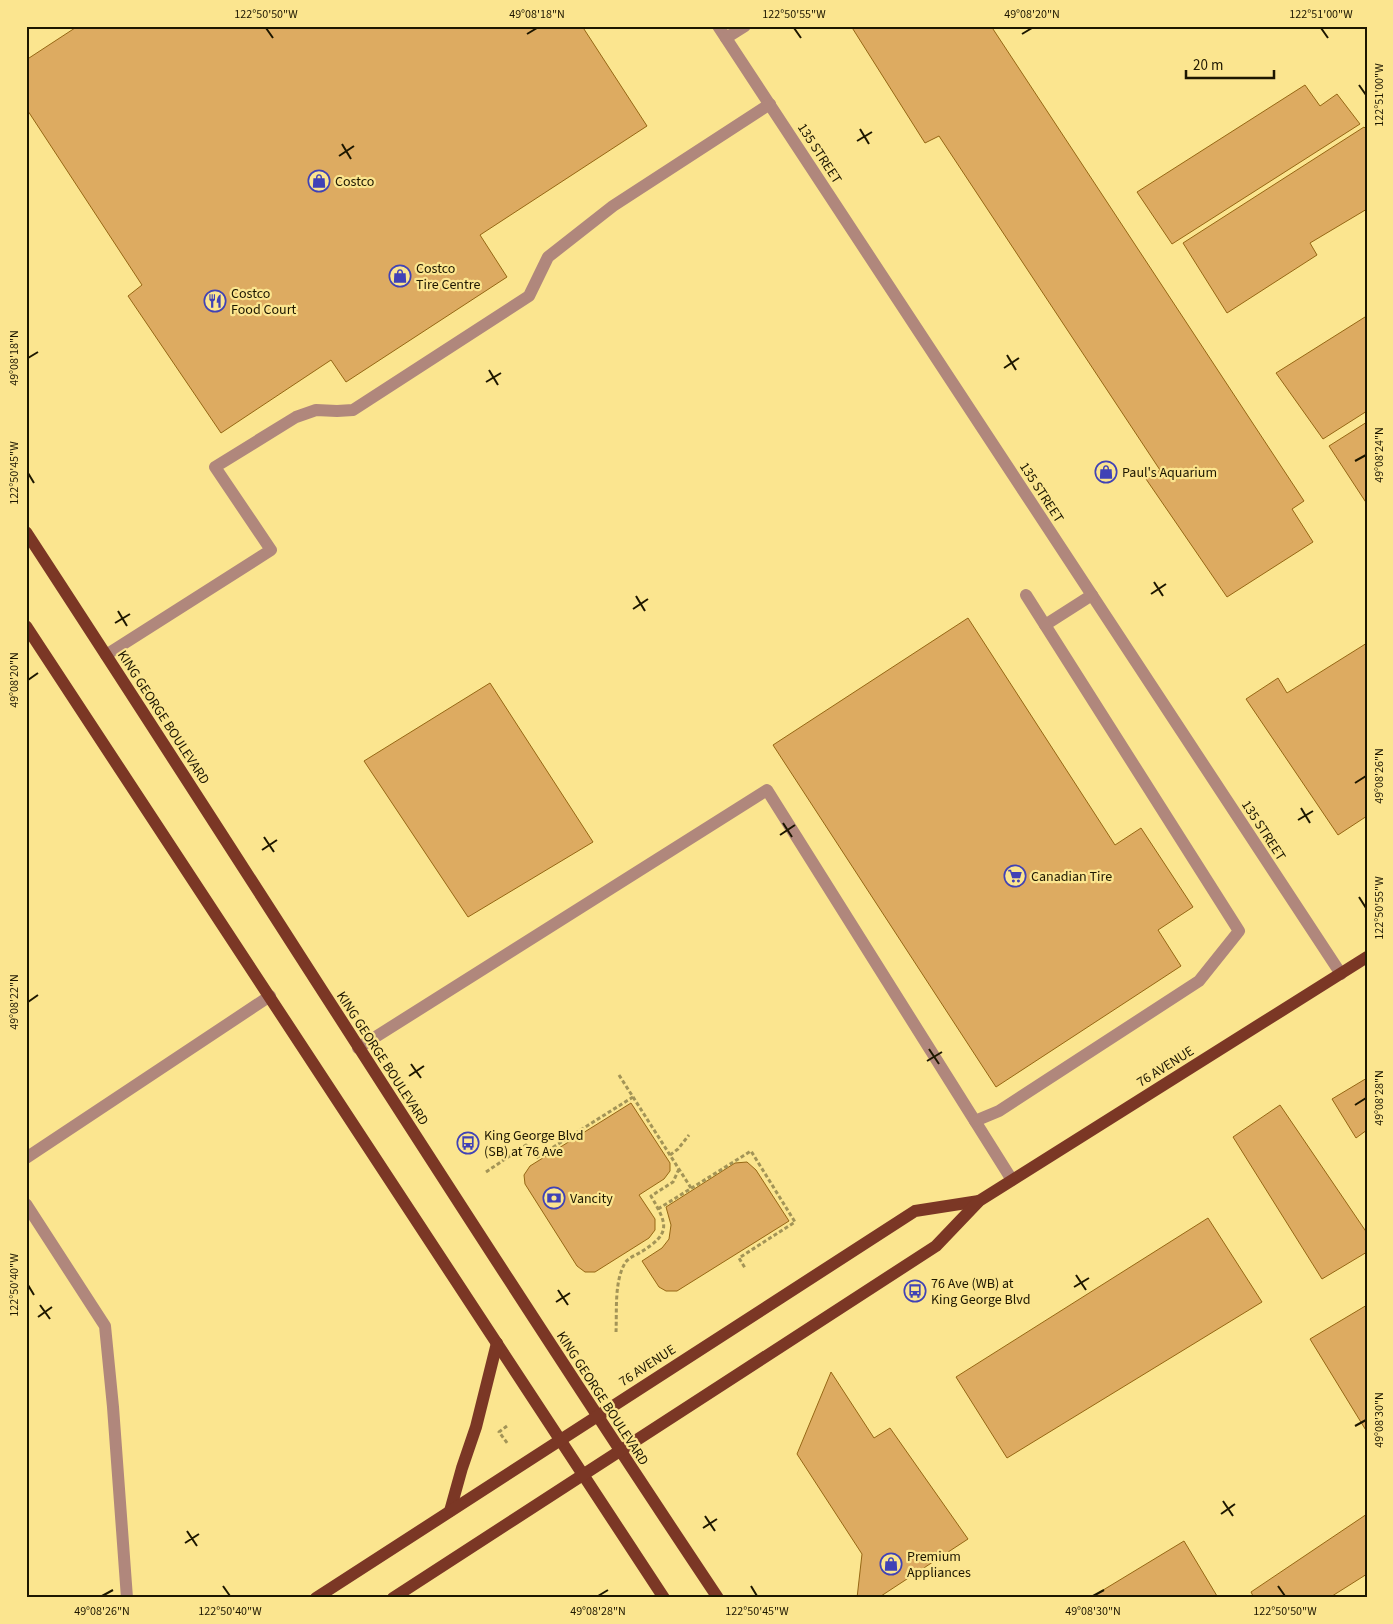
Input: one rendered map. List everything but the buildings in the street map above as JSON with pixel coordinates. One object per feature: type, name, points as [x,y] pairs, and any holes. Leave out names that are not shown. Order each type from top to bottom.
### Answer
[{"type":"main road","name":"KING GEORGE BOULEVARD","points":[[26,532],[619,1451],[718,1598]]},
{"type":"main road","points":[[26,626],[664,1598]]},
{"type":"main road","name":"76 AVENUE","points":[[393,1598],[936,1246],[979,1201],[1367,957]]},
{"type":"main road","name":"76 AVENUE","points":[[316,1598],[915,1211],[979,1201]]},
{"type":"main road","points":[[450,1511],[476,1427],[497,1343]]},
{"type":"street","name":"135 STREET","points":[[718,26],[1341,974]]},
{"type":"street","points":[[726,38],[745,26]]},
{"type":"street","points":[[106,655],[271,550],[215,467],[296,418],[316,410],[337,412],[353,410],[530,296],[548,257],[613,206],[770,104]]},
{"type":"street","points":[[975,1120],[999,1111],[1199,981],[1239,931],[1026,595]]},
{"type":"street","points":[[1045,625],[1092,595]]},
{"type":"street","points":[[358,1048],[768,790],[1012,1180]]},
{"type":"street","points":[[26,1158],[270,996]]},
{"type":"street","points":[[26,1204],[105,1326],[127,1598]]},
{"type":"path","points":[[619,1075],[691,1188]]},
{"type":"path","points":[[486,1172],[526,1145],[536,1158],[633,1097]]},
{"type":"path","points":[[670,1155],[678,1149],[689,1135]]},
{"type":"path","points":[[658,1209],[751,1151],[795,1222],[739,1258],[745,1268]]},
{"type":"path","points":[[616,1332],[619,1279],[626,1261],[655,1244],[663,1232],[664,1218],[651,1196],[673,1182],[679,1168]]},
{"type":"path","points":[[507,1426],[499,1432],[508,1444]]},
{"type":"place","name":"Costco","points":[[319,181]]},
{"type":"place","name":"Costco Tire Centre","points":[[400,276]]},
{"type":"place","name":"Costco Food Court","points":[[215,301]]},
{"type":"place","name":"Paul's Aquarium","points":[[1106,472]]},
{"type":"place","name":"Canadian Tire","points":[[1015,876]]},
{"type":"place","name":"King George Blvd (SB) at 76 Ave","points":[[468,1143]]},
{"type":"place","name":"Vancity","points":[[554,1198]]},
{"type":"place","name":"76 Ave (WB) at King George Blvd","points":[[915,1291]]},
{"type":"place","name":"Premium Appliances","points":[[891,1564]]}]
